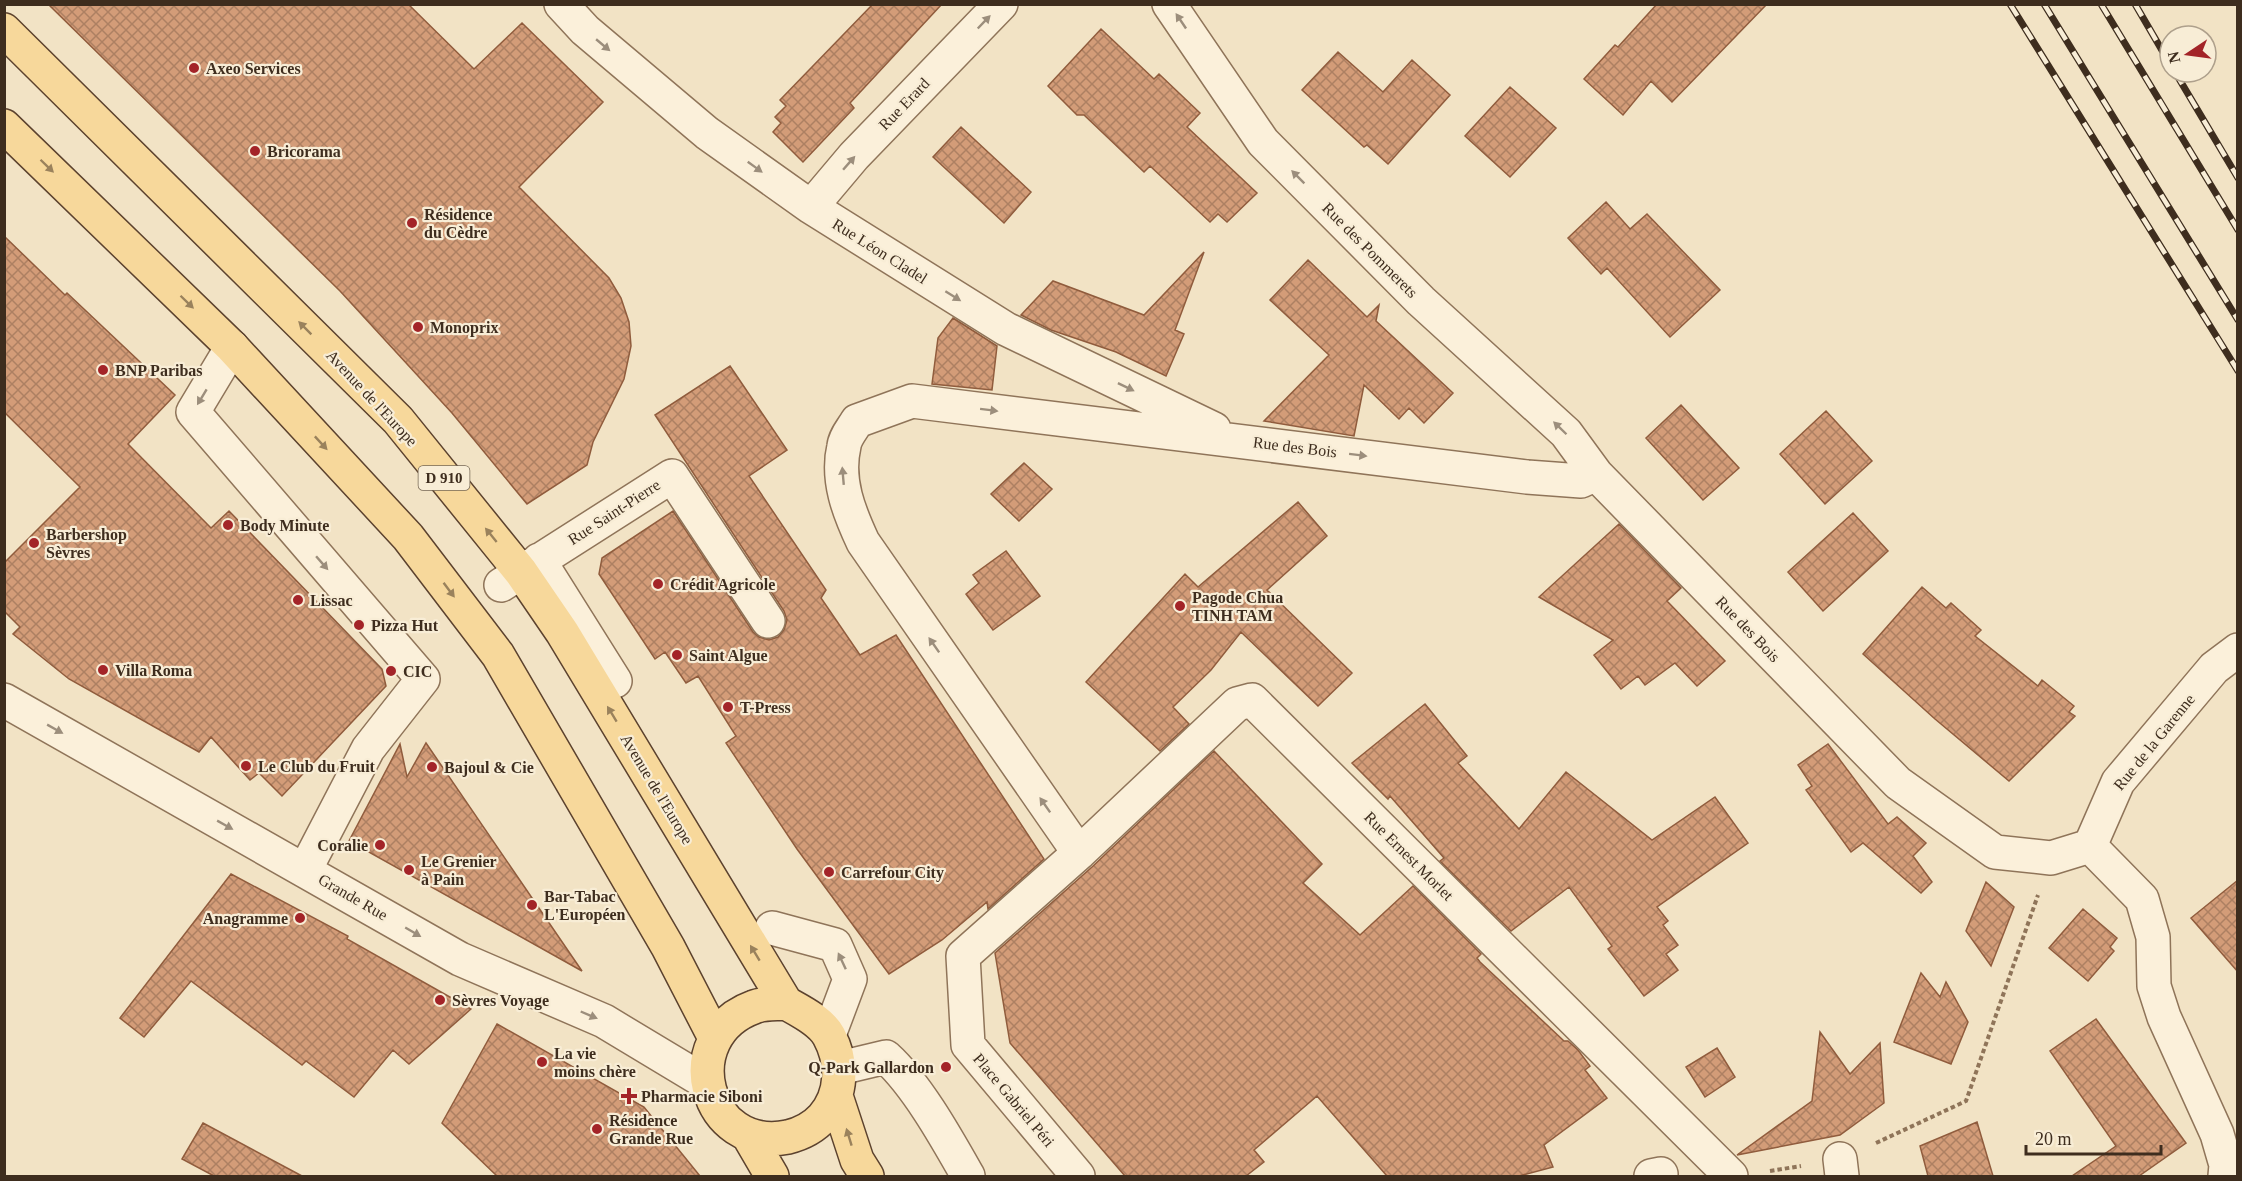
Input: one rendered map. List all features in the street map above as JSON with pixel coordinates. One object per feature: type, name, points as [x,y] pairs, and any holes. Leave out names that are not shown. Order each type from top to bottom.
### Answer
[{"type":"main road","name":"Avenue de l'Europe","points":[[4,30],[398,420],[520,572],[562,632],[786,1003]]},
{"type":"main road","points":[[4,126],[232,347],[408,537],[498,655],[668,947],[715,1038]]},
{"type":"main road","points":[[786,1003],[756,1006],[743,1012],[727,1023],[715,1038],[707,1060],[707,1083],[714,1104],[728,1123],[748,1135],[775,1139],[800,1134],[822,1118],[838,1082]]},
{"type":"main road","name":"D 910","points":[[786,1003],[808,1015],[828,1035],[857,1160],[867,1176]]},
{"type":"main road","points":[[748,1135],[772,1176]]},
{"type":"street","name":"Rue Léon Cladel","points":[[561,4],[585,30],[707,133],[811,207],[1006,329],[1237,440]]},
{"type":"street","name":"Rue Erard","points":[[811,207],[854,156],[1001,4]]},
{"type":"street","name":"Rue des Pommerets","points":[[1169,4],[1263,142],[1421,301],[1566,433],[1596,474]]},
{"type":"street","points":[[232,347],[193,412],[423,679],[368,749],[305,870]]},
{"type":"street","name":"Rue des Bois","points":[[1079,853],[862,542],[846,506],[842,472],[844,444],[857,421],[912,401],[1527,477],[1581,481],[1596,474],[1898,783],[1995,852],[2051,858],[2090,846]]},
{"type":"street","name":"Rue Saint-Pierre","points":[[520,572],[672,476],[768,621]]},
{"type":"street","points":[[520,572],[615,681]]},
{"type":"street","name":"Rue de la Garenne","points":[[2090,846],[2118,782],[2214,668],[2238,650]]},
{"type":"street","name":"Grande Rue","points":[[4,700],[460,959],[604,1021],[707,1083]]},
{"type":"street","name":"Rue Ernest Morlet","points":[[1079,853],[1237,704],[1252,700],[1731,1176]]},
{"type":"street","points":[[2090,846],[2142,899],[2153,937],[2154,986],[2164,1017],[2217,1134],[2226,1165],[2225,1176]]},
{"type":"street","name":"Place Gabriel Péri","points":[[1078,1176],[968,1045],[963,956],[1079,853]]},
{"type":"street","points":[[771,928],[835,945],[850,978],[828,1035]]},
{"type":"street","points":[[838,1082],[886,1056],[902,1071],[968,1176]]},
{"type":"path","points":[[1769,1171],[1841,1168],[1966,1101],[2051,858]]},
{"type":"building","name":"Résidence du Cèdre","points":[[48,4],[408,4],[474,69],[522,23],[603,102],[519,187],[609,278],[621,298],[629,322],[631,346],[624,379],[593,442],[587,465],[527,504],[452,413],[340,291]]},
{"type":"building","points":[[873,4],[942,4],[850,103],[854,108],[803,162],[773,132],[781,123],[775,117],[786,106],[780,100]]},
{"type":"building","points":[[1657,4],[1767,4],[1672,102],[1651,81],[1623,115],[1584,79],[1615,45],[1618,47]]},
{"type":"building","points":[[1101,29],[1154,79],[1159,74],[1200,113],[1187,127],[1257,193],[1227,222],[1218,214],[1210,222],[1150,166],[1144,172],[1084,115],[1077,115],[1048,86]]},
{"type":"building","points":[[1338,52],[1383,92],[1412,60],[1450,95],[1388,164],[1367,145],[1364,147],[1302,90]]},
{"type":"building","points":[[1510,87],[1556,128],[1510,177],[1465,136]]},
{"type":"building","points":[[961,127],[1031,192],[1004,223],[933,157]]},
{"type":"building","points":[[1606,202],[1630,229],[1647,214],[1720,290],[1670,337],[1607,268],[1601,274],[1568,238]]},
{"type":"building","points":[[4,236],[175,395],[128,444],[211,528],[229,511],[382,669],[386,686],[282,796],[259,773],[250,780],[211,737],[199,752],[69,679],[13,634],[20,627],[4,611],[4,563],[80,487],[4,412]]},
{"type":"building","points":[[1204,252],[1175,330],[1184,334],[1166,376],[1116,352],[1051,330],[1021,315],[1053,281],[1144,315]]},
{"type":"building","points":[[1308,260],[1367,317],[1379,305],[1376,321],[1453,393],[1424,423],[1409,408],[1399,419],[1364,385],[1354,436],[1264,421],[1329,355],[1270,300]]},
{"type":"building","points":[[953,318],[997,346],[992,390],[932,384],[938,338]]},
{"type":"building","points":[[730,366],[787,450],[749,476],[826,590],[821,598],[860,655],[896,635],[1044,859],[988,909],[987,902],[942,940],[889,974],[797,849],[726,743],[736,736],[698,676],[686,683],[665,652],[655,659],[599,574],[602,558],[673,511],[753,632],[769,640],[778,637],[784,630],[787,620],[784,611],[655,415]]},
{"type":"building","points":[[1681,405],[1739,468],[1703,500],[1646,438]]},
{"type":"building","points":[[1826,411],[1872,461],[1825,504],[1780,454]]},
{"type":"building","points":[[1024,463],[1052,489],[1019,521],[991,494]]},
{"type":"building","points":[[1298,502],[1327,536],[1267,590],[1352,673],[1318,706],[1241,632],[1211,670],[1173,707],[1189,724],[1160,751],[1086,682],[1185,574],[1198,587]]},
{"type":"building","points":[[1853,513],[1888,551],[1823,611],[1788,572]]},
{"type":"building","points":[[1619,524],[1681,588],[1667,601],[1725,661],[1697,686],[1675,663],[1645,685],[1638,676],[1621,689],[1594,655],[1613,640],[1539,597]]},
{"type":"building","points":[[1006,551],[1040,596],[993,630],[966,594],[979,583],[973,575]]},
{"type":"building","points":[[1922,587],[1946,608],[1951,603],[1981,630],[1975,636],[2038,686],[2042,680],[2074,706],[2069,712],[2075,716],[2009,781],[1863,654]]},
{"type":"building","points":[[1425,704],[1467,756],[1458,763],[1519,829],[1566,772],[1652,840],[1715,797],[1748,843],[1657,907],[1668,921],[1663,925],[1678,945],[1666,954],[1678,970],[1644,996],[1608,949],[1612,946],[1569,887],[1511,931],[1440,861],[1444,858],[1390,796],[1388,799],[1352,763]]},
{"type":"building","points":[[426,743],[582,971],[349,841],[400,744],[407,777]]},
{"type":"building","points":[[1828,744],[1888,824],[1897,817],[1926,843],[1913,856],[1932,882],[1921,893],[1863,843],[1851,852],[1806,790],[1812,786],[1798,765]]},
{"type":"building","points":[[1214,751],[1322,864],[1303,883],[1360,935],[1413,886],[1481,954],[1477,958],[1480,962],[1564,1041],[1568,1041],[1578,1050],[1590,1066],[1585,1070],[1607,1098],[1544,1145],[1553,1167],[1519,1176],[1387,1176],[1317,1096],[1254,1150],[1264,1162],[1246,1176],[1125,1176],[1010,1043],[995,953],[1092,867]]},
{"type":"building","points":[[231,874],[348,936],[347,939],[471,1009],[409,1064],[393,1050],[354,1097],[306,1061],[302,1065],[191,981],[144,1037],[120,1018]]},
{"type":"building","points":[[2238,880],[2238,972],[2191,918]]},
{"type":"building","points":[[1986,882],[2014,907],[1991,966],[1966,931]]},
{"type":"building","points":[[2083,909],[2117,938],[2110,947],[2114,951],[2088,981],[2049,948]]},
{"type":"building","points":[[1921,973],[1940,997],[1946,982],[1968,1022],[1951,1064],[1894,1042]]},
{"type":"building","points":[[2096,1019],[2186,1143],[2139,1176],[2072,1176],[2116,1146],[2050,1051]]},
{"type":"building","points":[[497,1024],[644,1107],[700,1176],[497,1176],[442,1123]]},
{"type":"building","points":[[1820,1032],[1850,1074],[1880,1043],[1884,1103],[1840,1135],[1737,1155],[1812,1101]]},
{"type":"building","points":[[1717,1048],[1735,1077],[1705,1097],[1686,1067]]},
{"type":"building","points":[[1977,1122],[1993,1176],[1928,1176],[1920,1146]]},
{"type":"building","points":[[203,1123],[302,1176],[214,1176],[182,1159]]},
{"type":"railway","points":[[2010,4],[2238,371]]},
{"type":"railway","points":[[2044,4],[2238,320]]},
{"type":"railway","points":[[2101,4],[2238,230]]},
{"type":"railway","points":[[2135,4],[2158,43]]},
{"type":"railway","points":[[2182,84],[2238,178]]},
{"type":"place","name":"Axeo Services","points":[[194,68]]},
{"type":"place","name":"Bricorama","points":[[255,151]]},
{"type":"place","name":"Résidence du Cèdre","points":[[412,223]]},
{"type":"place","name":"Monoprix","points":[[418,327]]},
{"type":"place","name":"BNP Paribas","points":[[103,370]]},
{"type":"place","name":"Body Minute","points":[[228,525]]},
{"type":"place","name":"Barbershop Sèvres","points":[[34,543]]},
{"type":"place","name":"Crédit Agricole","points":[[658,584]]},
{"type":"place","name":"Lissac","points":[[298,600]]},
{"type":"place","name":"Pagode Chua TINH TAM","points":[[1180,606]]},
{"type":"place","name":"Pizza Hut","points":[[359,625]]},
{"type":"place","name":"Saint Algue","points":[[677,655]]},
{"type":"place","name":"Villa Roma","points":[[103,670]]},
{"type":"place","name":"CIC","points":[[391,671]]},
{"type":"place","name":"T-Press","points":[[728,707]]},
{"type":"place","name":"Le Club du Fruit","points":[[246,766]]},
{"type":"place","name":"Bajoul & Cie","points":[[432,767]]},
{"type":"place","name":"Coralie","points":[[380,845]]},
{"type":"place","name":"Le Grenier à Pain","points":[[409,870]]},
{"type":"place","name":"Carrefour City","points":[[829,872]]},
{"type":"place","name":"Bar-Tabac L'Européen","points":[[532,905]]},
{"type":"place","name":"Anagramme","points":[[300,918]]},
{"type":"place","name":"Sèvres Voyage","points":[[440,1000]]},
{"type":"place","name":"La vie moins chère","points":[[542,1062]]},
{"type":"place","name":"Q-Park Gallardon","points":[[946,1067]]},
{"type":"place","name":"Pharmacie Siboni","points":[[629,1096]]},
{"type":"place","name":"Résidence Grande Rue","points":[[597,1129]]}]
